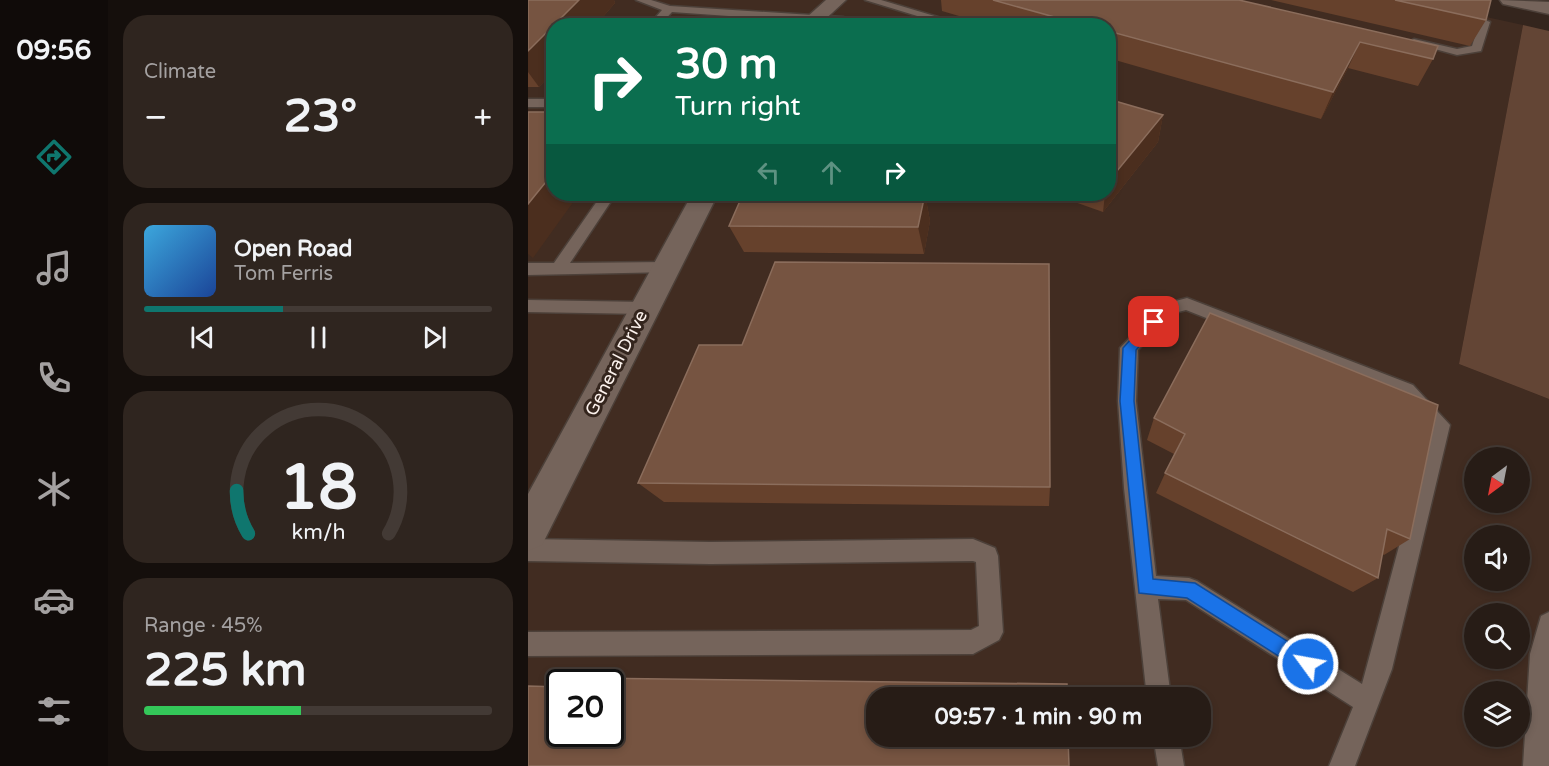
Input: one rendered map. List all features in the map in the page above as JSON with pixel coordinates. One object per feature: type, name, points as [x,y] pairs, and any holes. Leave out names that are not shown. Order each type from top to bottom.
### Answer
[{"type":"street","points":[[815,18],[837,0]]},
{"type":"street","points":[[1509,0],[1549,8]]},
{"type":"street","name":"General Drive","points":[[532,517],[701,201]]},
{"type":"lane","points":[[641,0],[669,9],[760,18]]},
{"type":"lane","points":[[710,13],[734,0]]},
{"type":"lane","points":[[870,0],[934,18]]},
{"type":"lane","points":[[1476,21],[1482,0]]},
{"type":"lane","points":[[661,18],[669,9]]},
{"type":"lane","points":[[1399,39],[1457,52],[1477,49],[1485,22],[1465,18]]},
{"type":"lane","points":[[528,102],[546,103]]},
{"type":"lane","points":[[558,269],[604,201]]},
{"type":"lane","points":[[528,269],[666,268]]},
{"type":"lane","points":[[1158,687],[1145,587],[1127,401],[1130,348],[1166,309],[1187,303],[1407,390],[1441,425],[1380,669],[1342,766]]},
{"type":"lane","points":[[528,306],[645,308]]},
{"type":"lane","points":[[528,550],[710,554],[973,550],[987,556],[991,632],[973,642],[528,644]]},
{"type":"lane","points":[[1145,587],[1189,589],[1368,702]]},
{"type":"lane","points":[[1536,766],[1542,654],[1549,624]]},
{"type":"lane","points":[[1168,747],[1171,766]]},
{"type":"shaded area","points":[[528,0],[1408,0],[1523,25],[1459,364],[1549,399],[1549,766],[528,766]]},
{"type":"shaded area","points":[[1523,25],[1549,31],[1549,399],[1459,364]]},
{"type":"building","points":[[528,0],[579,0],[561,18],[546,18],[546,33],[528,51]]},
{"type":"building","points":[[993,0],[1239,0],[1438,46],[1433,59],[1360,42],[1333,92],[1116,33],[1116,18],[1058,18]]},
{"type":"building","points":[[1395,0],[1491,0],[1486,20]]},
{"type":"building","points":[[1116,101],[1163,115],[1116,172]]},
{"type":"building","points":[[528,112],[546,112],[546,182],[528,204]]},
{"type":"building","points":[[740,201],[924,201],[918,227],[729,226]]},
{"type":"building","points":[[775,262],[1049,264],[1050,487],[638,483],[699,345],[742,345]]},
{"type":"building","points":[[1210,313],[1438,405],[1410,539],[1387,529],[1378,578],[1165,473],[1185,434],[1154,418]]},
{"type":"building","points":[[624,678],[1067,684],[1067,687],[866,687],[866,747],[1068,747],[1069,766],[528,766],[528,686],[546,687],[546,747],[624,747]]},
{"type":"route","points":[[1154,322],[1130,348],[1127,401],[1145,587],[1189,589],[1308,664]]}]
